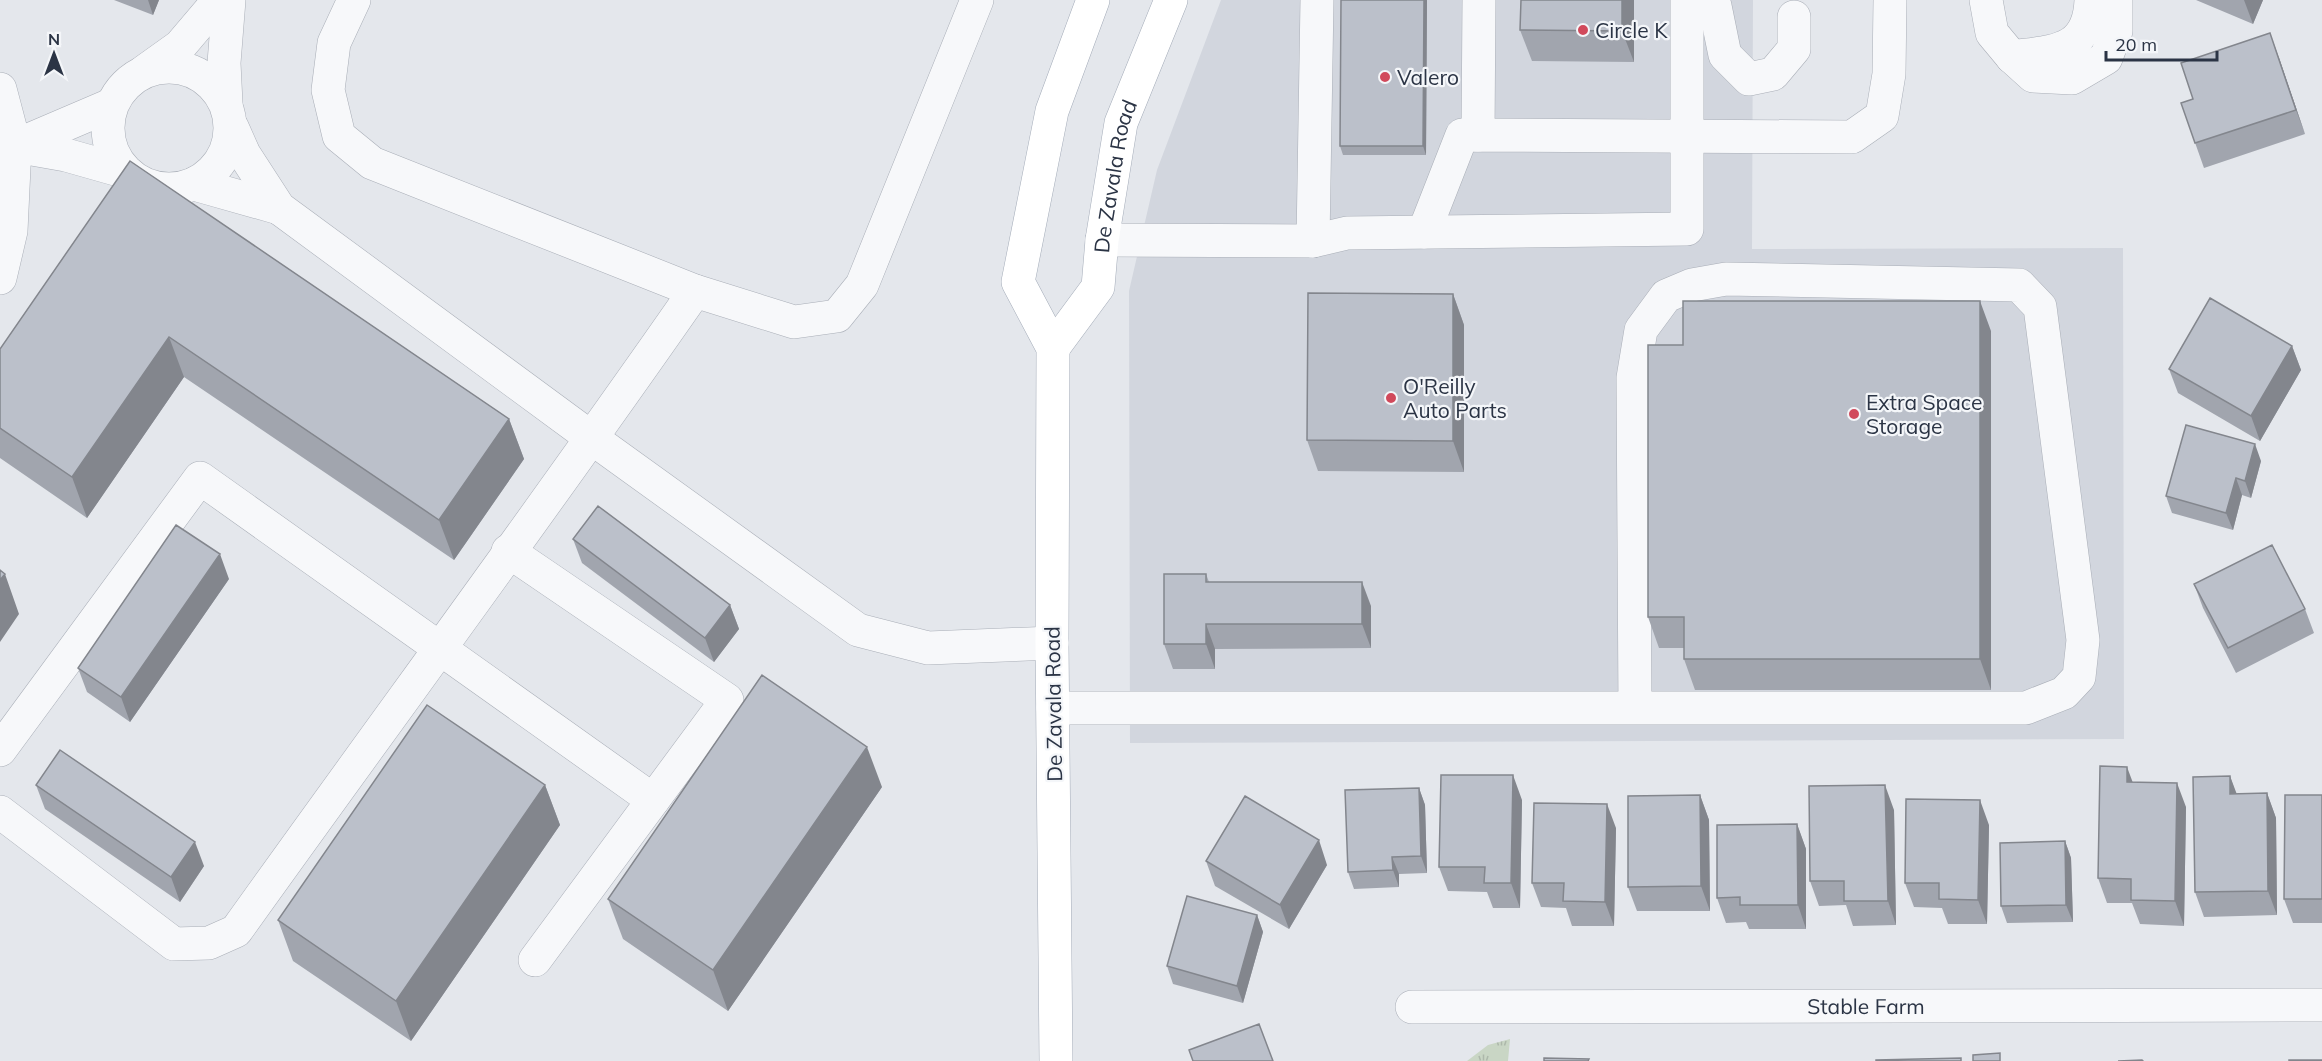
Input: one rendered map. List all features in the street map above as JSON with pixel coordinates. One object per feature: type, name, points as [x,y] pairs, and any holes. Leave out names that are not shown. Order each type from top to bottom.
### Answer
[{"type":"main road","name":"De Zavala Road","points":[[1056,1061],[1052,643],[1053,348],[1018,282],[1052,111],[1093,0]]},
{"type":"main road","name":"De Zavala Road","points":[[1053,348],[1098,287],[1102,240],[1121,123],[1171,0]]},
{"type":"street","points":[[126,172],[112,152],[107,129],[111,105],[124,84],[180,45],[219,0]]},
{"type":"street","points":[[15,146],[66,155],[126,172],[146,185],[170,190],[194,184],[214,171],[227,150],[229,115],[224,63],[229,0]]},
{"type":"street","points":[[354,0],[334,43],[328,90],[339,136],[372,163],[695,291],[794,322],[837,316],[862,285],[977,0]]},
{"type":"street","points":[[1313,241],[1317,0]]},
{"type":"street","points":[[1478,135],[1479,0]]},
{"type":"street","points":[[1424,232],[1462,135],[1852,137],[1882,116],[1889,75],[1890,0]]},
{"type":"street","points":[[1986,0],[1992,33],[2012,57],[2033,76],[2072,78],[2106,58],[2116,31],[2116,0]]},
{"type":"street","points":[[2012,57],[2065,49],[2082,34],[2090,11],[2091,0]]},
{"type":"street","points":[[1102,240],[1313,241],[1347,233],[1687,229],[1686,137],[1701,3]]},
{"type":"street","points":[[1701,3],[1725,55],[1749,79],[1773,74],[1794,49],[1794,16]]},
{"type":"street","points":[[144,71],[168,66],[192,70],[213,83],[229,115],[244,154],[279,208],[592,439],[858,630],[928,648],[1052,643]]},
{"type":"street","points":[[0,89],[15,146],[11,231],[0,278]]},
{"type":"street","points":[[15,146],[111,105]]},
{"type":"street","points":[[194,184],[279,208]]},
{"type":"street","points":[[1053,708],[1635,708],[2026,708],[2064,693],[2079,677],[2083,640],[2040,308],[2019,285],[1726,279],[1692,285],[1666,296],[1641,330],[1633,378],[1635,708]]},
{"type":"street","points":[[0,812],[174,944],[209,943],[236,931],[438,648],[592,439],[695,291]]},
{"type":"street","points":[[0,750],[200,478],[653,801]]},
{"type":"street","points":[[508,552],[727,700],[535,960]]},
{"type":"street","name":"Stable Farm","points":[[1412,1007],[2322,1005]]},
{"type":"shaded area","points":[[1221,0],[1753,0],[1752,249],[2123,248],[2124,739],[1130,743],[1129,291],[1157,170]]},
{"type":"green space","points":[[1510,1039],[1508,1061],[1467,1061],[1488,1045]]},
{"type":"building","name":"Valero","points":[[1341,0],[1424,0],[1423,146],[1340,146]]},
{"type":"building","points":[[1521,0],[1622,0],[1622,31],[1520,30]]},
{"type":"building","points":[[2270,33],[2296,110],[2195,143],[2181,103],[2193,99],[2181,63]]},
{"type":"building","points":[[130,161],[509,419],[439,520],[169,337],[72,477],[0,428],[0,349]]},
{"type":"building","name":"O'Reilly Auto Parts","points":[[1308,293],[1453,294],[1453,441],[1307,440]]},
{"type":"building","points":[[2210,298],[2292,346],[2251,416],[2169,369]]},
{"type":"building","points":[[1683,301],[1980,301],[1980,659],[1684,659],[1684,617],[1648,617],[1648,345],[1683,345]]},
{"type":"building","points":[[2186,425],[2255,444],[2245,481],[2236,478],[2226,513],[2166,496]]},
{"type":"building","points":[[598,506],[730,605],[705,638],[573,539]]},
{"type":"building","points":[[176,525],[220,554],[121,697],[78,668]]},
{"type":"building","points":[[2272,545],[2305,609],[2228,648],[2194,584]]},
{"type":"building","points":[[0,570],[5,574],[0,580]]},
{"type":"building","points":[[1164,574],[1206,574],[1206,582],[1362,582],[1362,624],[1206,624],[1206,644],[1164,644]]},
{"type":"building","points":[[762,675],[867,747],[713,970],[608,899]]},
{"type":"building","points":[[427,705],[545,785],[396,1001],[278,920]]},
{"type":"building","points":[[60,750],[195,842],[171,877],[36,785]]},
{"type":"building","points":[[2100,766],[2127,767],[2127,782],[2177,783],[2175,901],[2131,900],[2131,879],[2098,878]]},
{"type":"building","points":[[1441,775],[1513,775],[1511,883],[1484,883],[1485,867],[1439,867]]},
{"type":"building","points":[[2230,776],[2230,794],[2267,793],[2268,891],[2195,892],[2193,777]]},
{"type":"building","points":[[1885,785],[1888,901],[1844,901],[1844,881],[1810,881],[1809,786]]},
{"type":"building","points":[[1419,788],[1421,856],[1392,857],[1393,870],[1348,872],[1345,790]]},
{"type":"building","points":[[1700,795],[1701,886],[1628,887],[1628,796]]},
{"type":"building","points":[[2285,795],[2322,795],[2322,899],[2284,899]]},
{"type":"building","points":[[1245,796],[1319,840],[1280,905],[1206,861]]},
{"type":"building","points":[[1906,799],[1980,800],[1978,900],[1939,899],[1939,883],[1905,883]]},
{"type":"building","points":[[1534,803],[1607,804],[1605,902],[1563,901],[1564,883],[1532,883]]},
{"type":"building","points":[[1797,824],[1798,905],[1740,905],[1740,897],[1717,898],[1717,825]]},
{"type":"building","points":[[2065,841],[2066,905],[2001,906],[2000,843]]},
{"type":"building","points":[[1187,896],[1257,915],[1237,986],[1167,966]]},
{"type":"building","points":[[1259,1024],[1273,1061],[1193,1061],[1189,1050]]},
{"type":"building","points":[[2000,1053],[2000,1061],[1973,1061],[1973,1055]]},
{"type":"building","points":[[1544,1058],[1589,1059],[1588,1061],[1544,1061]]},
{"type":"building","points":[[1961,1058],[1961,1061],[1876,1061],[1876,1060]]},
{"type":"building","points":[[2322,1060],[2322,1061],[2289,1061]]},
{"type":"place","name":"Circle K","points":[[1583,30]]},
{"type":"place","name":"Valero","points":[[1385,77]]},
{"type":"place","name":"O'Reilly Auto Parts","points":[[1391,398]]},
{"type":"place","name":"Extra Space Storage","points":[[1854,414]]}]
